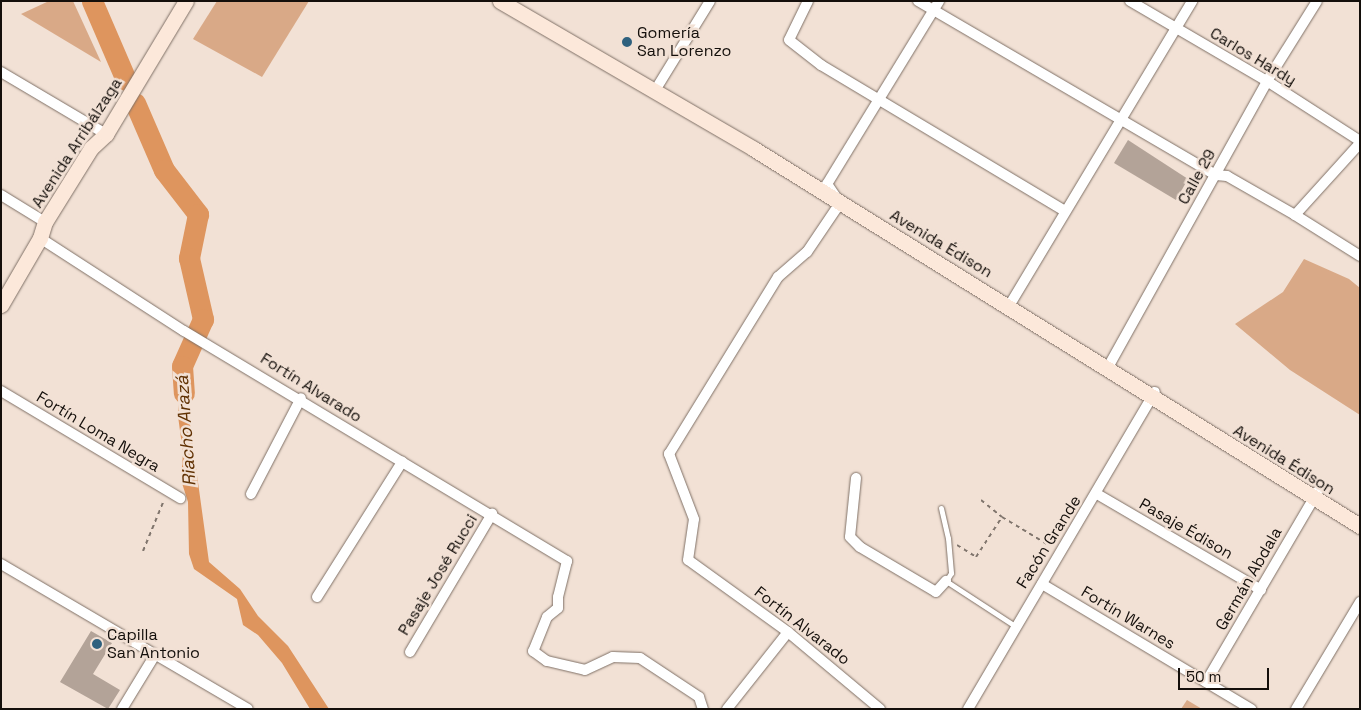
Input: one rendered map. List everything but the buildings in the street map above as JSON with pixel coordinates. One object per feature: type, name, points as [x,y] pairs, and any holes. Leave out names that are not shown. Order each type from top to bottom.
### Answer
[{"type":"main road","name":"Avenida Arribálzaga","points":[[1,305],[40,238],[45,222],[91,148],[106,134],[186,1]]},
{"type":"main road","name":"Avenida Édison","points":[[500,1],[696,113],[840,203],[1011,302]]},
{"type":"main road","name":"Avenida Édison","points":[[514,1],[659,84],[827,184],[1109,364],[1153,395],[1316,495],[1360,526]]},
{"type":"main road","name":"Avenida Édison","points":[[1316,495],[1360,516]]},
{"type":"street","points":[[659,84],[710,1]]},
{"type":"street","points":[[808,1],[789,40],[821,65],[1065,211]]},
{"type":"street","points":[[918,1],[1216,175],[1227,176],[1295,215],[1360,256]]},
{"type":"street","points":[[840,203],[827,184],[940,1]]},
{"type":"street","name":"Carlos Hardy","points":[[1130,1],[1267,81],[1360,142]]},
{"type":"street","points":[[1011,302],[1192,1]]},
{"type":"street","name":"Calle 29","points":[[1109,364],[1267,81],[1317,1]]},
{"type":"street","points":[[1,72],[106,134]]},
{"type":"street","points":[[1295,215],[1360,142]]},
{"type":"street","points":[[1,195],[45,222]]},
{"type":"street","name":"Fortín Alvarado","points":[[840,203],[807,252],[778,277],[669,454],[694,520],[688,560],[788,632],[880,709]]},
{"type":"street","name":"Fortín Alvarado","points":[[40,238],[184,330],[206,341],[301,398],[402,462],[492,514],[567,561],[558,597],[558,608],[548,617],[533,650],[547,661],[585,670],[613,657],[640,658],[699,697],[703,709]]},
{"type":"street","name":"Fortín Loma Negra","points":[[1,391],[180,498]]},
{"type":"street","name":"Facón Grande","points":[[968,709],[1015,626],[1097,494],[1153,395]]},
{"type":"street","points":[[252,494],[301,398]]},
{"type":"street","points":[[317,597],[402,462]]},
{"type":"street","points":[[856,478],[850,537],[860,547],[936,592],[946,581]]},
{"type":"street","name":"Pasaje Édison","points":[[1097,494],[1261,590]]},
{"type":"street","name":"Germán Abdala","points":[[1206,682],[1316,495]]},
{"type":"street","name":"Pasaje José Rucci","points":[[410,652],[492,514]]},
{"type":"street","points":[[1,564],[248,709]]},
{"type":"street","name":"Fortín Warnes","points":[[1042,584],[1251,709]]},
{"type":"street","points":[[1296,709],[1360,602]]},
{"type":"street","points":[[727,709],[788,632]]},
{"type":"street","points":[[122,709],[155,655]]},
{"type":"lane","points":[[942,508],[948,540],[951,573],[946,581],[1015,626]]},
{"type":"path","points":[[143,551],[168,491]]},
{"type":"path","points":[[981,500],[1002,518],[1061,552]]},
{"type":"path","points":[[948,540],[976,557],[1002,518]]},
{"type":"shaded area","points":[[49,1],[73,1],[101,62],[21,14]]},
{"type":"shaded area","points":[[217,1],[309,1],[262,77],[193,39]]},
{"type":"shaded area","points":[[1304,259],[1349,279],[1360,288],[1360,415],[1290,370],[1235,324],[1283,292]]},
{"type":"shaded area","points":[[1187,700],[1202,709],[1181,709]]},
{"type":"water","points":[[182,366],[209,562],[240,589],[258,616],[288,646],[329,709],[310,709],[282,663],[258,635],[243,625],[237,599],[194,569],[189,554],[188,502],[181,480],[183,453],[178,416]]},
{"type":"waterway","name":"Riacho Arazá","points":[[92,1],[126,80]]},
{"type":"waterway","name":"Riacho Arazá","points":[[135,103],[164,170],[198,214],[189,258],[203,319],[182,366],[184,393]]},
{"type":"place","name":"Gomería San Lorenzo","points":[[627,42]]},
{"type":"place","name":"Capilla San Antonio","points":[[97,644]]}]
